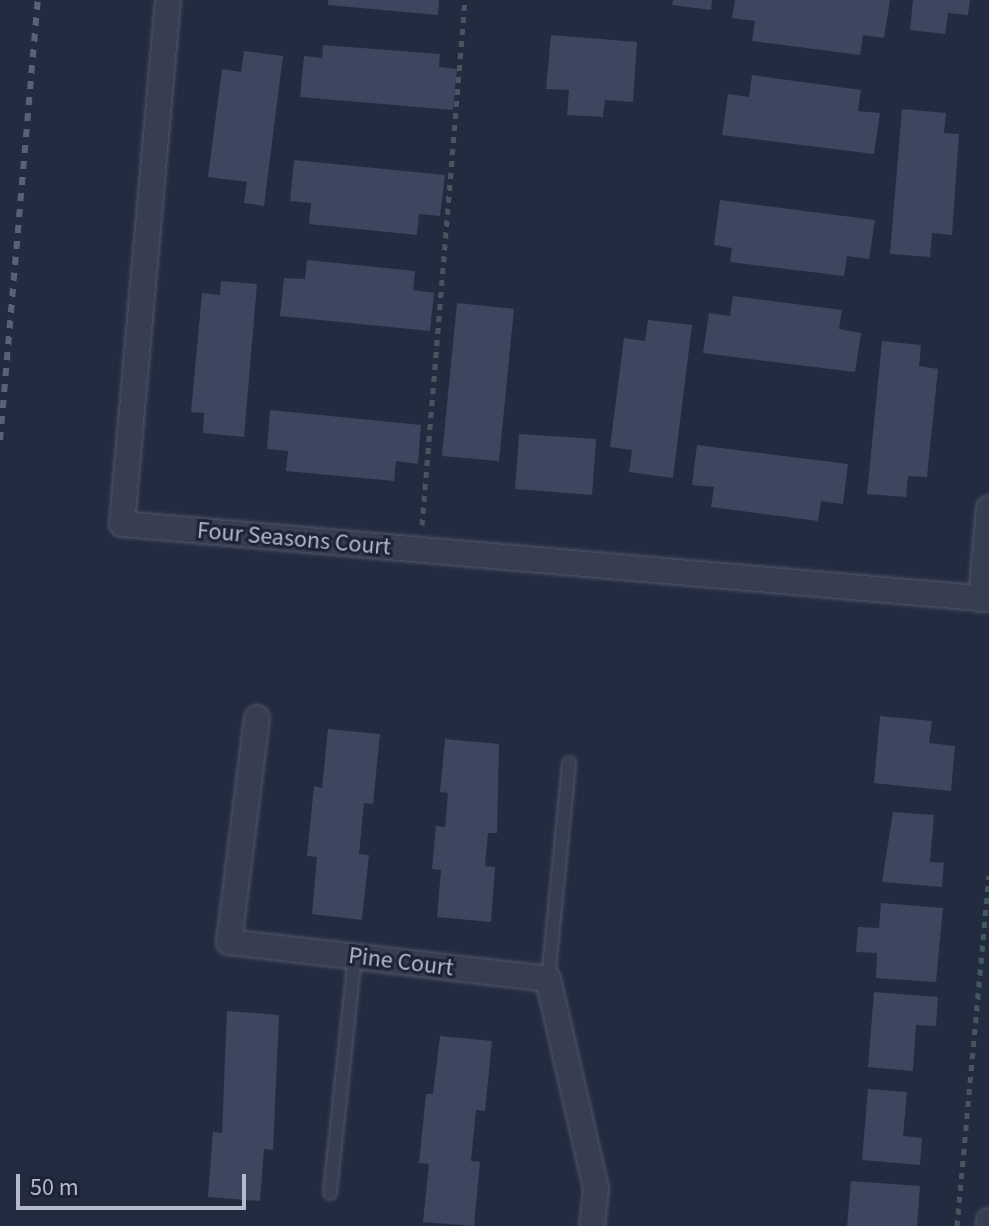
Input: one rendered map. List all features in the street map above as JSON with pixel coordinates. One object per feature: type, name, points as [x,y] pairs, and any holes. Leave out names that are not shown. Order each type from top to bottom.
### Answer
[{"type":"street","name":"Four Seasons Court","points":[[168,0],[122,524],[985,599]]},
{"type":"street","points":[[985,599],[989,508]]},
{"type":"street","name":"Pine Court","points":[[257,718],[229,942],[548,979]]},
{"type":"street","points":[[548,979],[596,1189],[592,1226]]},
{"type":"lane","points":[[548,979],[569,763]]},
{"type":"lane","points":[[330,1193],[355,957]]},
{"type":"path","points":[[419,550],[465,0]]},
{"type":"path","points":[[957,1226],[989,875]]},
{"type":"building","points":[[328,0],[439,0],[438,15],[328,5]]},
{"type":"building","points":[[673,0],[712,0],[711,10],[672,5]]},
{"type":"building","points":[[735,0],[890,0],[884,38],[863,35],[860,55],[752,41],[755,21],[732,18]]},
{"type":"building","points":[[913,0],[970,0],[968,15],[948,13],[945,34],[910,30]]},
{"type":"building","points":[[551,35],[637,42],[633,102],[605,100],[603,117],[567,115],[569,90],[546,89]]},
{"type":"building","points":[[323,45],[440,54],[439,67],[457,69],[453,110],[300,97],[304,56],[322,58]]},
{"type":"building","points":[[244,51],[283,56],[264,206],[244,203],[247,182],[208,177],[222,69],[241,72]]},
{"type":"building","points":[[752,75],[861,90],[858,111],[880,113],[874,154],[722,135],[728,94],[749,97]]},
{"type":"building","points":[[902,109],[946,113],[944,133],[959,134],[952,235],[932,233],[930,257],[890,254]]},
{"type":"building","points":[[294,160],[445,175],[440,216],[419,214],[417,235],[309,224],[311,203],[290,201]]},
{"type":"building","points":[[720,200],[875,220],[869,259],[847,256],[844,276],[730,262],[732,248],[714,245]]},
{"type":"building","points":[[307,260],[415,271],[413,290],[434,293],[430,331],[280,316],[284,278],[305,279]]},
{"type":"building","points":[[221,281],[257,284],[244,437],[203,433],[204,413],[191,412],[202,293],[220,295]]},
{"type":"building","points":[[733,296],[842,310],[839,329],[861,333],[855,372],[703,353],[709,313],[730,316]]},
{"type":"building","points":[[457,303],[514,309],[499,461],[442,456]]},
{"type":"building","points":[[648,320],[692,325],[673,478],[629,472],[632,450],[610,447],[624,338],[645,341]]},
{"type":"building","points":[[882,341],[921,345],[919,366],[938,369],[927,477],[908,476],[906,497],[867,494]]},
{"type":"building","points":[[270,410],[421,425],[418,464],[396,461],[394,481],[286,471],[288,451],[267,449]]},
{"type":"building","points":[[519,434],[596,439],[592,495],[515,489]]},
{"type":"building","points":[[697,445],[848,464],[843,504],[821,501],[818,521],[711,507],[714,487],[692,485]]},
{"type":"building","points":[[880,716],[932,721],[929,743],[955,746],[951,791],[874,783]]},
{"type":"building","points":[[328,729],[380,734],[373,804],[364,803],[359,854],[369,855],[362,920],[312,914],[317,857],[307,856],[314,786],[322,788]]},
{"type":"building","points":[[445,739],[499,744],[497,833],[488,833],[485,866],[495,867],[491,922],[437,917],[441,870],[432,869],[436,826],[445,827],[448,793],[440,792]]},
{"type":"building","points":[[893,812],[934,815],[930,862],[944,863],[942,887],[882,882]]},
{"type":"building","points":[[881,903],[943,908],[936,982],[876,978],[877,953],[856,952],[858,927],[879,928]]},
{"type":"building","points":[[874,992],[938,997],[936,1026],[916,1025],[913,1071],[868,1067]]},
{"type":"building","points":[[227,1011],[279,1015],[273,1150],[264,1149],[260,1201],[208,1197],[213,1132],[222,1133]]},
{"type":"building","points":[[440,1036],[492,1041],[485,1111],[476,1110],[471,1161],[480,1162],[474,1226],[423,1222],[429,1164],[419,1163],[426,1094],[433,1094]]},
{"type":"building","points":[[868,1089],[907,1092],[903,1136],[922,1138],[920,1165],[862,1160]]},
{"type":"building","points":[[851,1181],[920,1186],[917,1226],[847,1226]]},
{"type":"railway","points":[[0,440],[38,0]]}]
